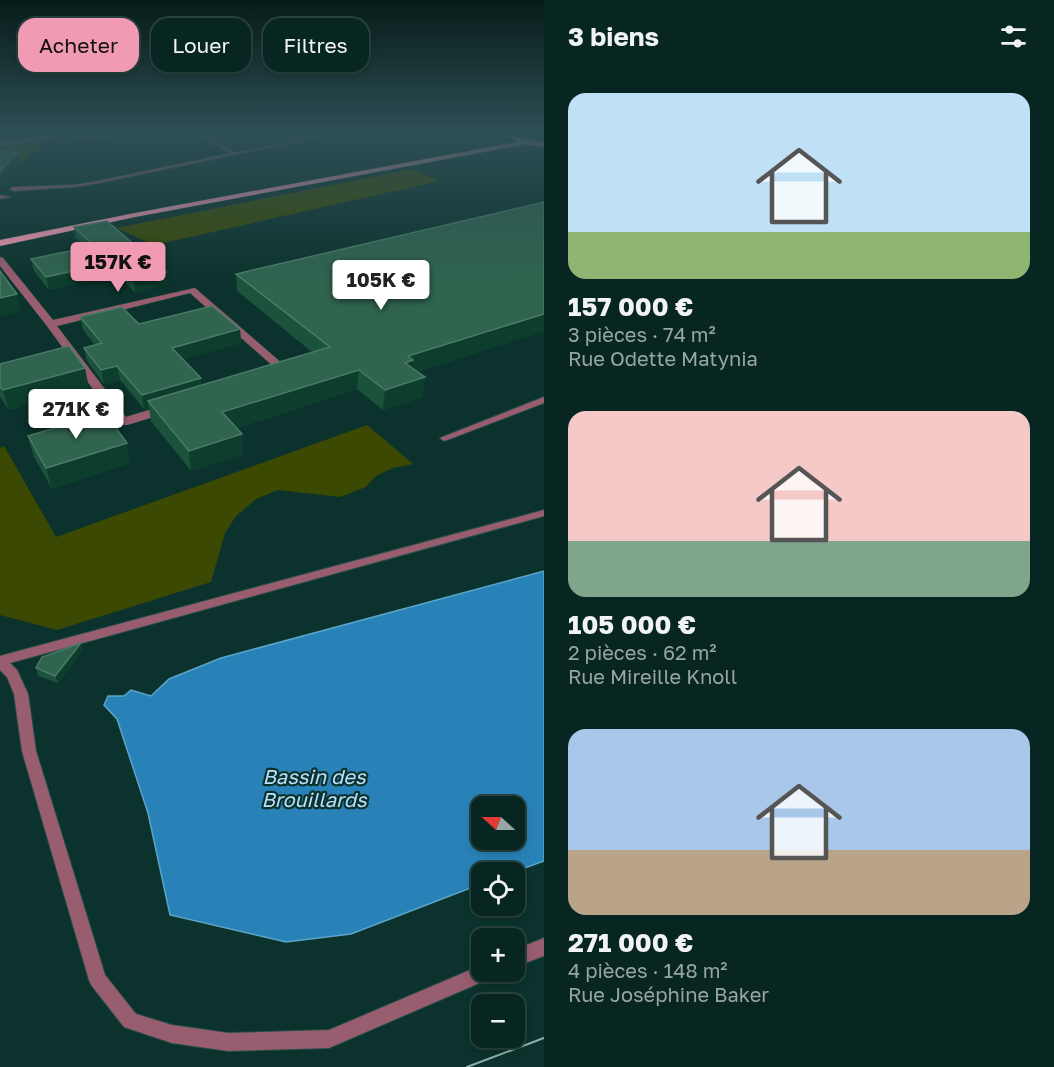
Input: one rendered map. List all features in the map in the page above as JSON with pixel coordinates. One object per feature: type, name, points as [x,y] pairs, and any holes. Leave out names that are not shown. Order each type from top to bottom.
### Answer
[{"type":"main road","points":[[34,227],[275,183]]},
{"type":"main road","points":[[0,243],[308,183]]},
{"type":"street","points":[[0,260],[51,324],[123,422],[178,405]]},
{"type":"street","points":[[51,324],[192,290],[281,374]]},
{"type":"lane","points":[[13,189],[94,183]]},
{"type":"lane","points":[[444,438],[544,400]]},
{"type":"lane","points":[[471,978],[329,1039],[228,1042],[172,1034],[130,1021],[98,980],[29,751],[21,694],[12,674],[0,662],[544,513]]},
{"type":"lane","points":[[525,955],[544,947]]},
{"type":"green space","points":[[343,183],[432,183],[154,245],[117,228]]},
{"type":"green space","points":[[367,425],[413,464],[393,468],[376,476],[366,487],[340,497],[278,490],[256,499],[236,516],[225,533],[211,582],[57,630],[0,615],[0,448],[4,446],[56,537]]},
{"type":"water","name":"Bassin des Brouillards","points":[[544,571],[544,861],[525,868],[525,862],[471,862],[471,888],[351,934],[286,942],[170,915],[148,813],[117,719],[104,705],[108,696],[124,696],[131,690],[151,696],[169,679],[221,658]]},
{"type":"building","points":[[544,202],[544,314],[408,356],[413,360],[405,363],[425,377],[385,390],[359,370],[222,412],[242,434],[189,451],[148,401],[330,347],[236,274]]},
{"type":"building","points":[[107,221],[166,272],[133,279],[115,262],[46,277],[31,259],[94,246],[74,227]]},
{"type":"building","points":[[0,271],[17,294],[0,298]]},
{"type":"building","points":[[212,306],[240,329],[172,348],[201,378],[142,395],[117,366],[101,370],[84,348],[102,343],[80,317],[122,307],[139,324]]},
{"type":"building","points":[[69,346],[85,368],[3,390],[0,386],[0,364]]},
{"type":"building","points":[[105,413],[127,443],[46,468],[28,436]]},
{"type":"building","points":[[81,643],[55,676],[36,668],[42,657]]},
{"type":"tram line","points":[[467,1067],[544,1038]]}]
